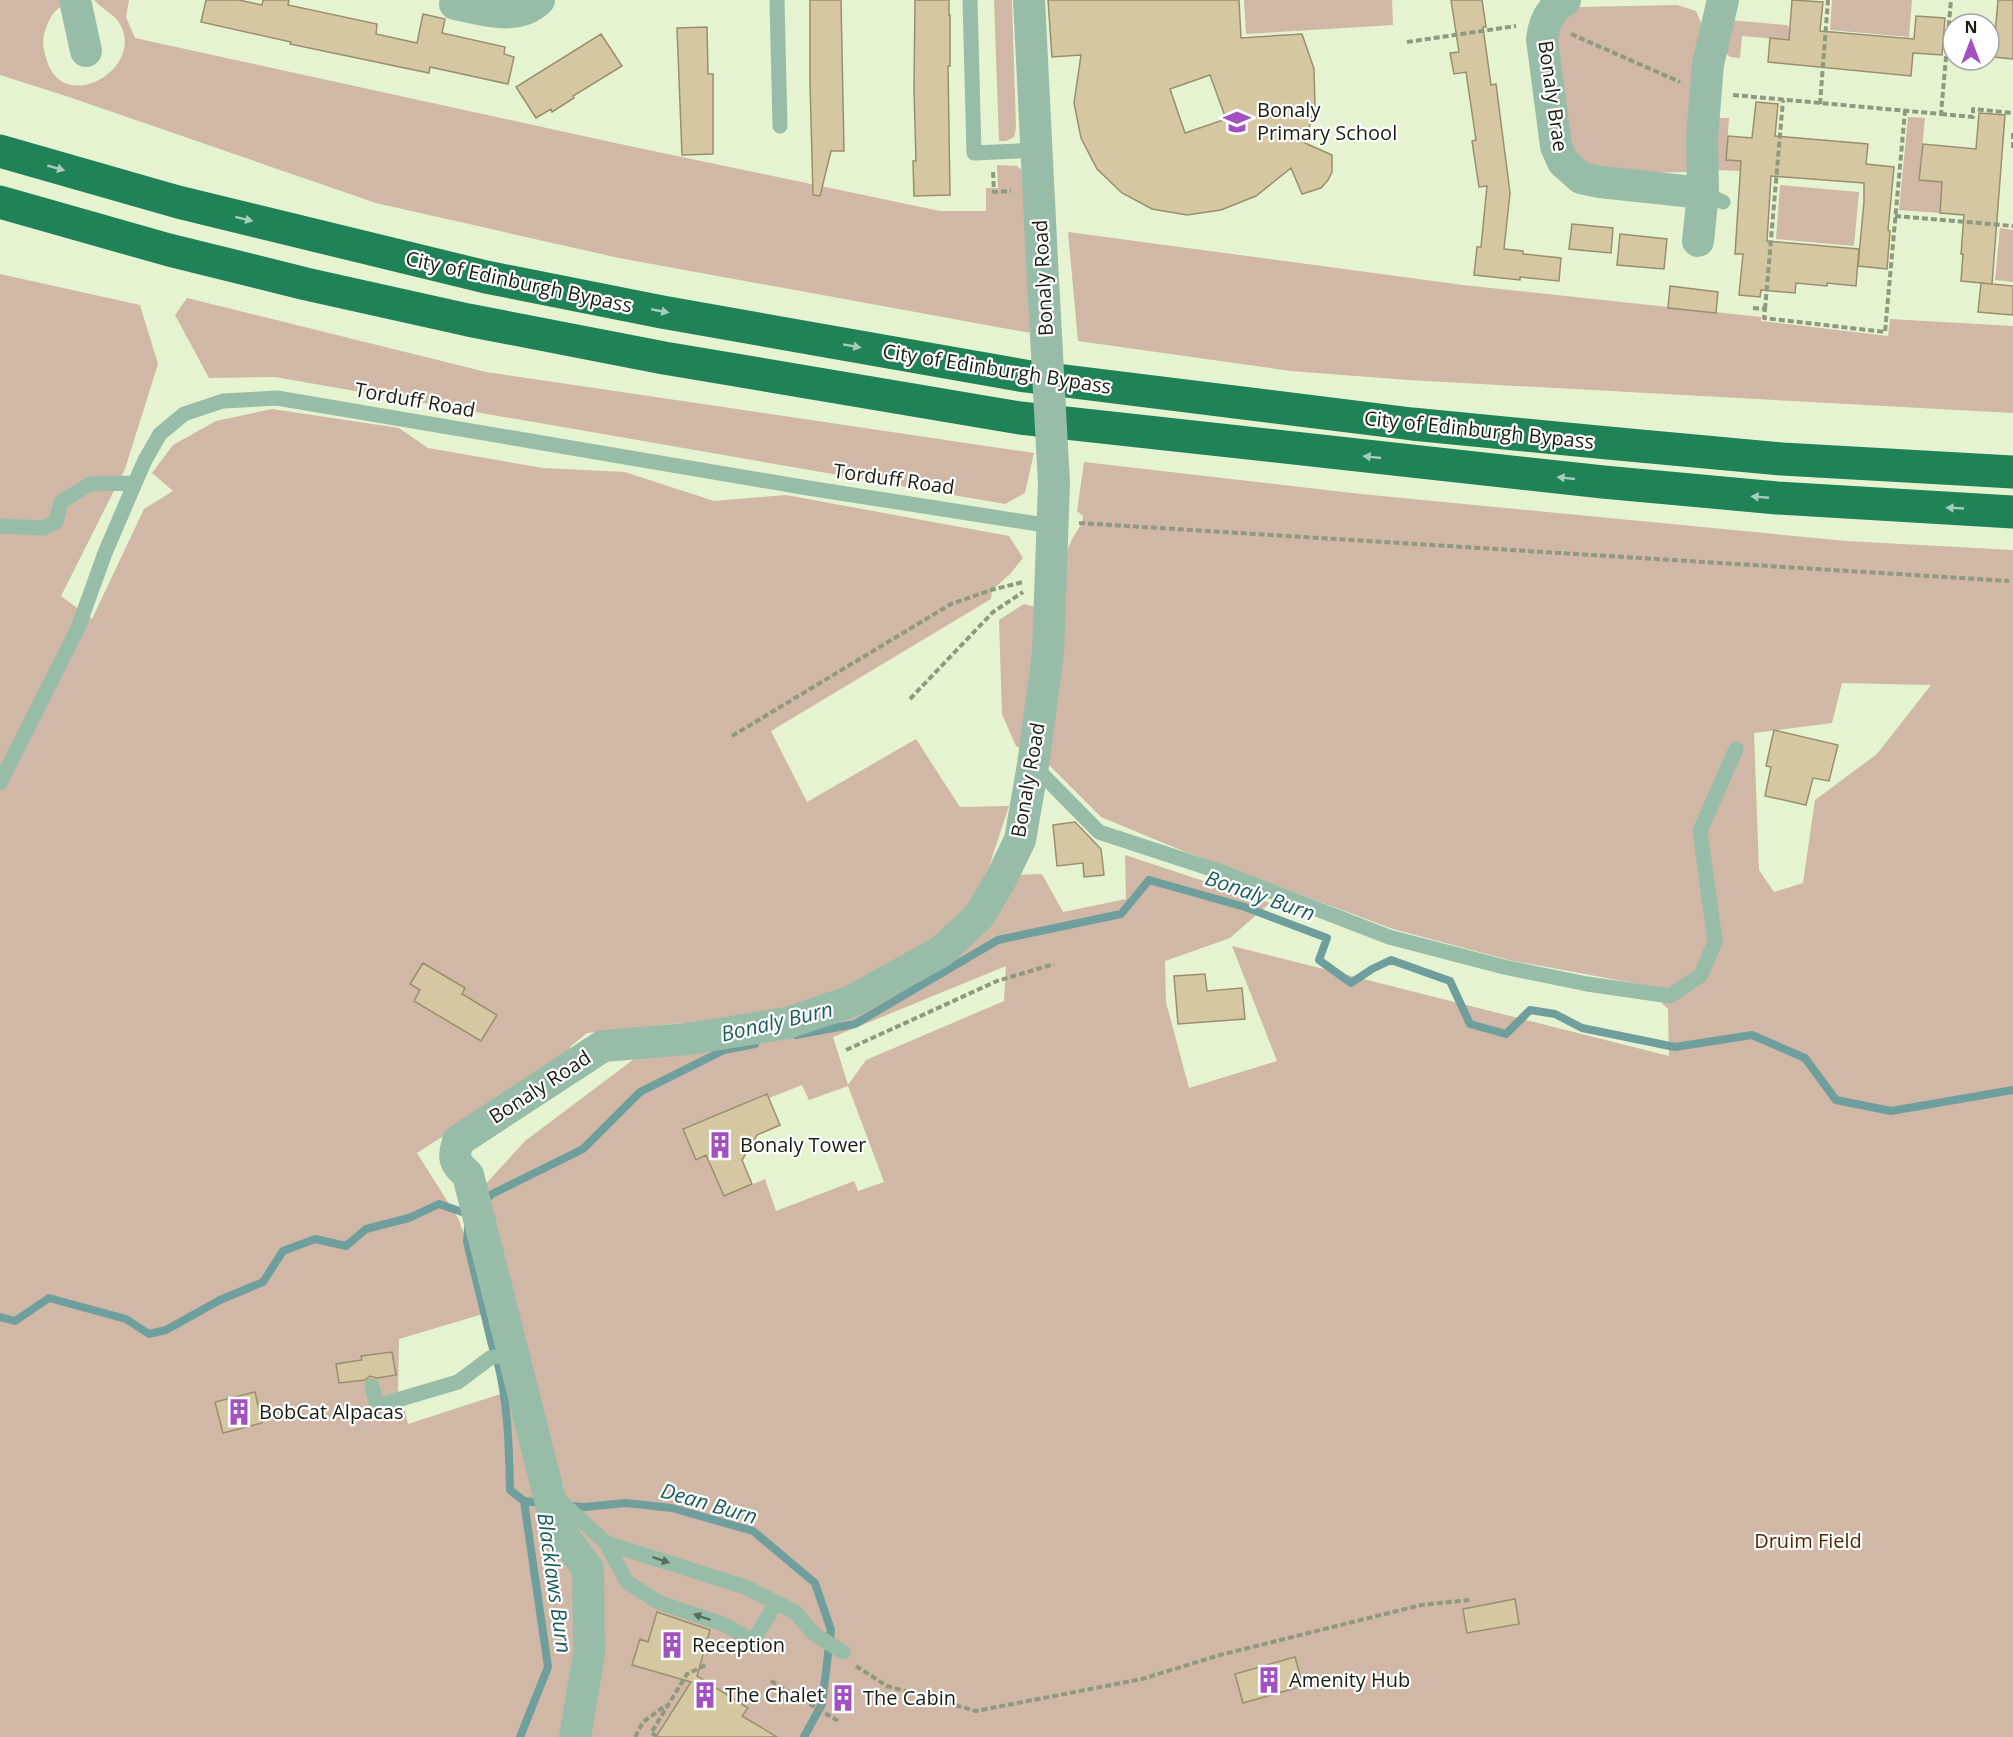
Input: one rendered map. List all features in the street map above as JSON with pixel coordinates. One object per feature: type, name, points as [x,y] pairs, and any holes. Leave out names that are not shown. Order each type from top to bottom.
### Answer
[{"type":"highway","name":"City of Edinburgh Bypass","points":[[0,151],[178,202],[486,277],[662,312],[1024,376],[1412,424],[1596,442],[1782,459],[2013,472]]},
{"type":"highway","name":"City of Edinburgh Bypass","points":[[0,202],[283,279],[468,320],[676,360],[1020,418],[1638,485],[1777,498],[2013,512]]},
{"type":"street","points":[[75,0],[86,51]]},
{"type":"street","points":[[446,2],[496,12],[515,12],[528,9],[539,0]]},
{"type":"street","name":"Bonaly Road","points":[[575,1737],[589,1654],[588,1569],[557,1527],[556,1502],[513,1353],[477,1207],[468,1175],[456,1164],[454,1155],[458,1141],[603,1046],[688,1039],[787,1023],[852,1001],[942,951],[979,916],[1000,881],[1020,840],[1048,654],[1052,447],[1029,0]]},
{"type":"street","points":[[1698,241],[1713,198],[1702,138],[1708,64],[1723,0]]},
{"type":"street","name":"Bonaly Brae","points":[[1555,11],[1542,39],[1556,146],[1569,170],[1581,178],[1600,182],[1713,198]]},
{"type":"lane","points":[[777,0],[780,126]]},
{"type":"lane","points":[[970,0],[974,153],[1037,150]]},
{"type":"lane","name":"Torduff Road","points":[[0,783],[78,628],[105,553],[145,460],[160,434],[184,414],[223,401],[277,398],[808,488],[1051,526]]},
{"type":"lane","points":[[0,526],[44,528],[56,522],[61,502],[90,484],[135,483]]},
{"type":"lane","points":[[1033,765],[1099,832],[1224,873],[1389,937],[1504,967],[1587,984],[1670,996],[1701,975],[1715,941],[1700,831],[1736,749]]},
{"type":"lane","points":[[372,1386],[377,1406],[458,1382],[490,1358],[513,1353]]},
{"type":"lane","points":[[556,1502],[606,1543],[745,1587],[795,1612],[814,1634],[843,1652]]},
{"type":"lane","points":[[606,1543],[627,1582],[658,1602],[723,1624],[753,1641],[776,1603]]},
{"type":"path","points":[[1820,104],[1828,0]]},
{"type":"path","points":[[1941,114],[1951,0]]},
{"type":"path","points":[[1407,42],[1555,11],[1705,93],[1972,117],[1973,110],[2013,113]]},
{"type":"path","points":[[1784,100],[1764,318],[1885,332],[1905,111]]},
{"type":"path","points":[[2013,133],[2013,148]]},
{"type":"path","points":[[1895,216],[2013,226]]},
{"type":"path","points":[[1753,308],[1765,309]]},
{"type":"path","points":[[1051,526],[1082,523],[2009,581]]},
{"type":"path","points":[[910,699],[993,612],[1050,575]]},
{"type":"path","points":[[732,736],[951,604],[992,590],[1050,575]]},
{"type":"path","points":[[846,1050],[997,981],[1053,964]]},
{"type":"path","points":[[843,1652],[859,1669],[887,1686],[976,1711],[1142,1678],[1220,1655],[1421,1605],[1469,1600]]},
{"type":"path","points":[[657,1736],[651,1733],[687,1674],[706,1665]]},
{"type":"path","points":[[771,1681],[840,1722]]},
{"type":"path","points":[[635,1737],[643,1722],[669,1703]]},
{"type":"green space","points":[[0,0],[63,0],[64,5],[53,13],[49,21],[43,45],[47,61],[56,77],[70,85],[86,85],[101,79],[114,68],[123,54],[125,38],[118,21],[94,0],[129,0],[126,17],[135,38],[940,211],[986,211],[986,188],[998,188],[997,165],[1017,166],[1023,171],[1036,334],[619,258],[376,203],[0,75]]},
{"type":"green space","points":[[994,0],[1012,0],[1016,128],[1014,137],[1006,141],[999,141]]},
{"type":"green space","points":[[1244,0],[1392,0],[1393,25],[1246,34]]},
{"type":"green space","points":[[1832,0],[1912,0],[1909,37],[1830,30]]},
{"type":"green space","points":[[1677,5],[1696,11],[1703,27],[1693,172],[1604,173],[1573,160],[1553,25],[1578,7]]},
{"type":"green space","points":[[1728,20],[1787,25],[1789,40],[1742,36],[1740,58],[1731,57],[1725,53]]},
{"type":"green space","points":[[1908,117],[1925,118],[1919,179],[1943,182],[1940,213],[1899,210]]},
{"type":"green space","points":[[1719,118],[1729,118],[1726,160],[1741,161],[1741,171],[1715,170]]},
{"type":"green space","points":[[1780,185],[1859,192],[1854,246],[1776,239]]},
{"type":"green space","points":[[2000,228],[2013,230],[2013,282],[1995,280]]},
{"type":"green space","points":[[1068,232],[1463,285],[1761,317],[1761,321],[1888,336],[1890,319],[2013,326],[2013,413],[1408,380],[1291,371],[1078,341]]},
{"type":"green space","name":"Druim Field","points":[[0,274],[140,305],[158,364],[125,469],[61,596],[92,619],[144,509],[173,491],[152,473],[173,445],[216,421],[272,409],[399,428],[428,448],[543,468],[625,472],[714,501],[786,495],[1009,536],[1023,558],[992,590],[991,599],[771,731],[807,802],[916,739],[960,807],[1009,806],[986,876],[1042,874],[1063,912],[1126,899],[1125,855],[1270,903],[1230,938],[1165,961],[1166,1002],[1189,1088],[1277,1061],[1232,946],[1669,1056],[1668,1009],[1644,985],[1509,960],[1393,929],[1178,849],[1101,817],[1042,758],[1051,695],[1060,567],[1082,523],[1083,516],[1077,511],[1084,462],[1361,494],[1846,541],[2013,550],[2013,1737],[587,1737],[599,1641],[598,1574],[594,1556],[558,1507],[564,1486],[545,1449],[538,1427],[507,1284],[482,1188],[525,1141],[682,1023],[587,1033],[570,1047],[568,1056],[417,1153],[458,1218],[493,1311],[399,1339],[398,1394],[408,1424],[510,1391],[522,1452],[545,1528],[583,1574],[583,1653],[564,1737],[0,1737]],"holes":[[[1842,683],[1931,685],[1877,754],[1815,800],[1803,883],[1774,892],[1759,870],[1754,733],[1832,723]],[[1006,966],[1004,1001],[866,1060],[848,1085],[833,1037]],[[802,1085],[809,1100],[848,1086],[884,1182],[858,1191],[854,1181],[776,1211],[765,1179],[724,1196],[706,1155],[696,1160],[683,1128],[767,1094],[769,1098]]]},
{"type":"green space","points":[[187,298],[486,372],[1034,453],[1025,493],[1005,504],[275,377],[209,378],[175,315]]},
{"type":"green space","points":[[1024,604],[1035,607],[1039,633],[1026,751],[1016,746],[1002,714],[999,620]]},
{"type":"building","points":[[206,0],[239,0],[262,5],[263,0],[289,0],[288,5],[377,24],[376,34],[417,43],[423,14],[445,19],[442,33],[505,47],[504,54],[514,57],[508,84],[430,67],[429,73],[290,44],[291,42],[201,22]]},
{"type":"building","points":[[810,0],[841,0],[844,151],[831,151],[820,196],[813,195]]},
{"type":"building","points":[[915,0],[949,0],[950,195],[914,196],[913,161],[916,161]]},
{"type":"building","points":[[1048,0],[1239,0],[1241,38],[1302,34],[1314,69],[1315,106],[1305,143],[1332,155],[1332,172],[1321,188],[1302,194],[1291,168],[1256,196],[1221,210],[1187,215],[1152,209],[1122,193],[1097,169],[1081,138],[1074,103],[1081,55],[1052,57]],"holes":[[[1210,75],[1226,119],[1185,133],[1170,89]]]},
{"type":"building","points":[[1451,0],[1482,0],[1486,27],[1483,27],[1491,85],[1496,84],[1510,193],[1504,249],[1523,251],[1523,254],[1561,258],[1559,281],[1474,275],[1477,247],[1481,247],[1487,186],[1479,187],[1472,141],[1476,140],[1466,72],[1454,74],[1450,53],[1459,52]]},
{"type":"building","points":[[1792,0],[1823,2],[1820,31],[1914,39],[1916,16],[1941,18],[1941,55],[1913,53],[1911,76],[1768,62],[1770,38],[1789,40]]},
{"type":"building","points":[[1998,0],[2013,0],[2013,59],[2001,58],[2001,12],[1997,12]]},
{"type":"building","points":[[707,27],[708,74],[713,74],[713,154],[682,155],[677,28]]},
{"type":"building","points":[[601,34],[622,66],[573,96],[574,98],[552,112],[551,109],[536,118],[516,87]]},
{"type":"building","points":[[1756,102],[1778,104],[1775,136],[1868,144],[1866,164],[1894,167],[1887,269],[1858,266],[1864,183],[1771,176],[1767,241],[1859,249],[1856,286],[1796,283],[1795,293],[1761,290],[1760,297],[1739,295],[1743,254],[1735,254],[1741,161],[1726,160],[1728,136],[1752,138]]},
{"type":"building","points":[[1979,113],[2005,115],[1992,284],[1961,281],[1964,215],[1940,213],[1942,182],[1919,180],[1923,144],[1976,149]]},
{"type":"building","points":[[1572,224],[1613,228],[1611,253],[1569,249]]},
{"type":"building","points":[[1620,234],[1667,239],[1664,269],[1617,265]]},
{"type":"building","points":[[1981,283],[2013,286],[2013,315],[1978,312]]},
{"type":"building","points":[[1670,286],[1718,292],[1716,313],[1668,308]]},
{"type":"building","points":[[1774,730],[1838,745],[1829,781],[1813,778],[1806,805],[1765,796],[1771,767],[1766,766]]},
{"type":"building","points":[[1075,822],[1101,849],[1104,875],[1084,877],[1083,863],[1057,866],[1053,825]]},
{"type":"building","points":[[423,963],[465,988],[462,994],[497,1015],[481,1041],[414,1001],[420,990],[410,984]]},
{"type":"building","points":[[1205,974],[1207,991],[1242,988],[1245,1019],[1178,1024],[1174,976]]},
{"type":"building","name":"Bonaly Tower","points":[[767,1094],[780,1125],[757,1135],[742,1160],[752,1184],[724,1196],[706,1155],[696,1160],[683,1129]]},
{"type":"building","points":[[392,1352],[396,1375],[377,1378],[370,1376],[365,1380],[339,1383],[336,1364],[362,1360],[361,1356]]},
{"type":"building","name":"BobCat Alpacas","points":[[255,1392],[262,1423],[223,1433],[215,1402]]},
{"type":"building","points":[[1515,1599],[1519,1624],[1467,1633],[1463,1609]]},
{"type":"building","points":[[657,1612],[710,1630],[697,1676],[748,1708],[742,1716],[777,1737],[656,1737],[691,1682],[632,1665],[640,1639],[648,1642]]},
{"type":"building","name":"Amenity Hub","points":[[1295,1657],[1303,1686],[1243,1703],[1235,1674]]},
{"type":"waterway","name":"Bonaly Burn","points":[[796,1035],[855,1024],[998,940],[1121,914],[1149,880],[1245,907],[1327,938],[1319,960],[1351,983],[1391,960],[1450,981],[1470,1024],[1506,1034],[1530,1010],[1555,1014],[1582,1028],[1675,1047],[1752,1035],[1805,1058],[1836,1100],[1891,1111],[2013,1090]]},
{"type":"waterway","name":"Bonaly Burn","points":[[482,1203],[492,1194],[583,1149],[640,1092],[724,1050],[755,1044]]},
{"type":"waterway","points":[[0,1317],[15,1321],[49,1298],[126,1319],[149,1334],[166,1330],[220,1300],[263,1282],[283,1251],[315,1239],[346,1246],[366,1229],[409,1218],[439,1204],[468,1214]]},
{"type":"waterway","points":[[468,1228],[467,1242],[493,1349]]},
{"type":"waterway","points":[[497,1360],[506,1408],[510,1490],[524,1501]]},
{"type":"waterway","name":"Dean Burn","points":[[524,1501],[543,1503]]},
{"type":"waterway","name":"Blacklaws Burn","points":[[520,1737],[548,1667],[524,1501]]},
{"type":"waterway","name":"Dean Burn","points":[[570,1506],[626,1503],[672,1508],[753,1531],[815,1583],[831,1630],[822,1704],[804,1737]]},
{"type":"place","name":"Bonaly Primary School","points":[[1237,122]]},
{"type":"place","name":"Bonaly Tower","points":[[720,1145]]},
{"type":"place","name":"BobCat Alpacas","points":[[239,1412]]},
{"type":"place","name":"Reception","points":[[672,1645]]},
{"type":"place","name":"Amenity Hub","points":[[1269,1680]]},
{"type":"place","name":"The Chalet","points":[[705,1695]]},
{"type":"place","name":"The Cabin","points":[[843,1698]]}]
